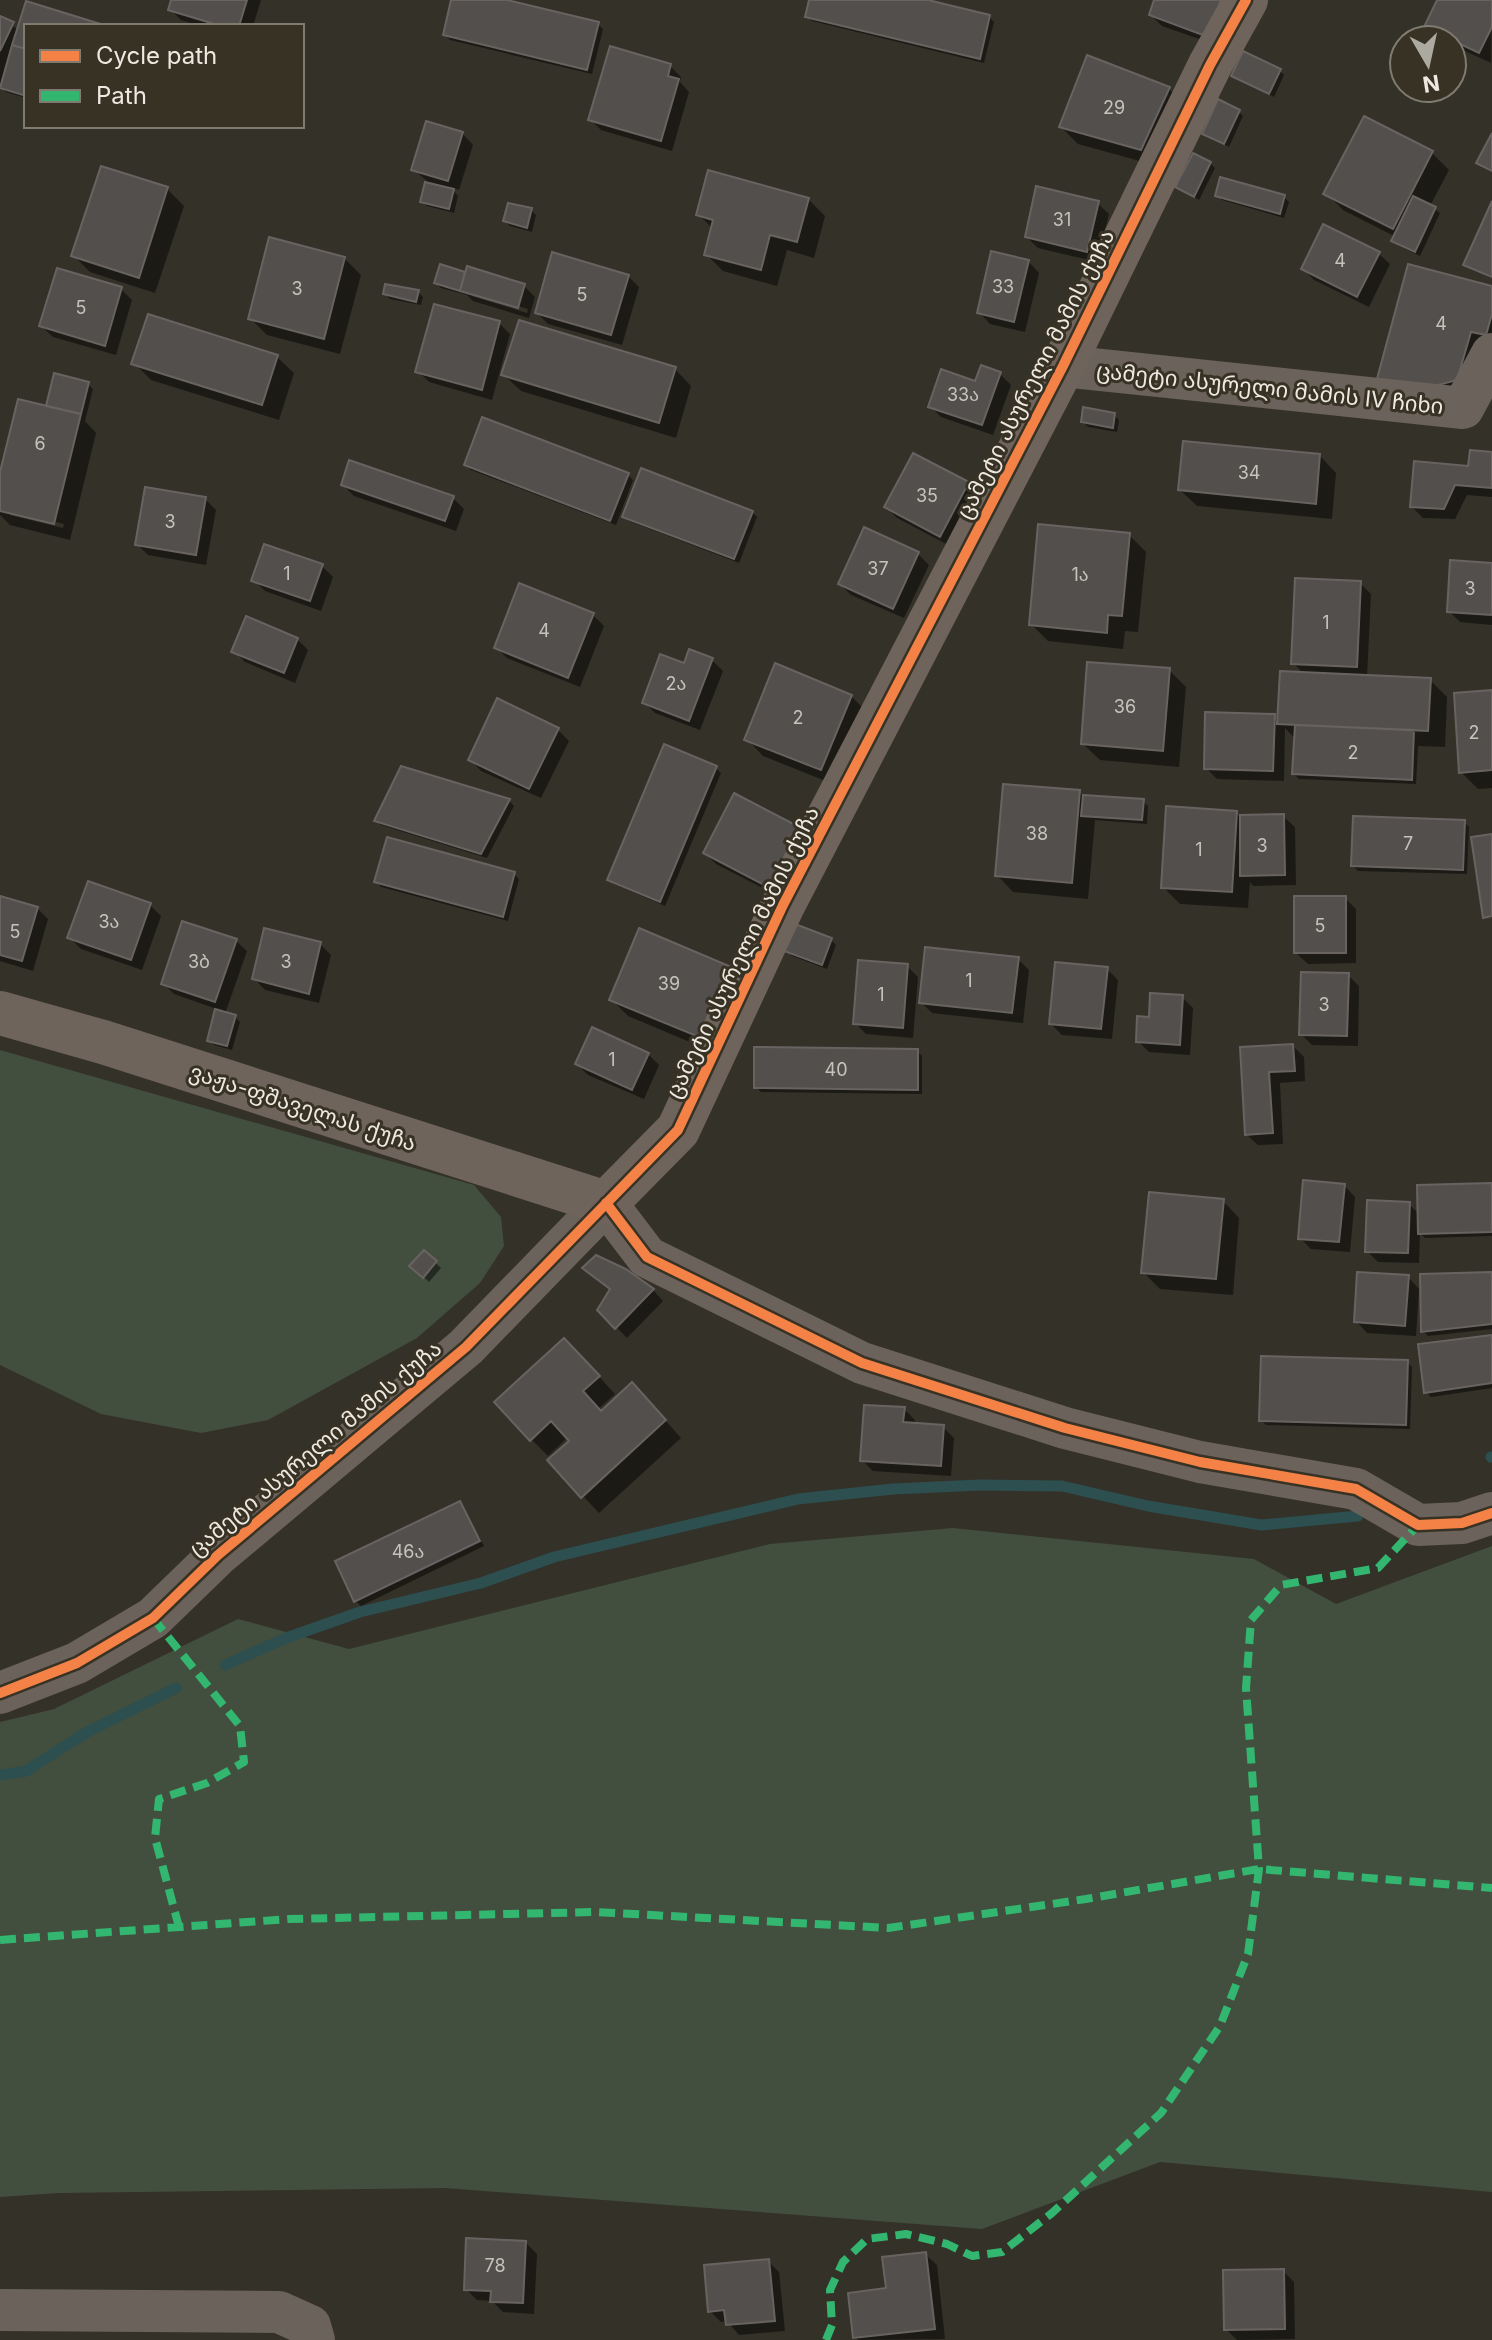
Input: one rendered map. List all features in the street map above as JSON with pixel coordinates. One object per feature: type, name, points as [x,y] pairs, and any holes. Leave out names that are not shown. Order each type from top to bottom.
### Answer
[{"type":"street","name":"ცამეტი ასურელი მამის ქუჩა","points":[[0,1693],[77,1663],[153,1618],[218,1555],[466,1347],[678,1130],[783,905],[1063,366],[1210,65],[1246,0]]},
{"type":"street","name":"ცამეტი ასურელი მამის IV ჩიხი","points":[[1063,366],[1463,408],[1492,354]]},
{"type":"street","name":"ვაჟა-ფშაველას ქუჩა","points":[[0,1013],[103,1042],[606,1203]]},
{"type":"street","points":[[606,1203],[647,1257],[862,1363],[1065,1428],[1200,1462],[1356,1489],[1418,1525],[1462,1523],[1492,1513]]},
{"type":"street","points":[[0,2310],[279,2312],[310,2326],[314,2340]]},
{"type":"green space","points":[[0,1050],[474,1185],[501,1217],[504,1246],[480,1283],[417,1338],[268,1420],[201,1433],[101,1414],[0,1365]]},
{"type":"green space","points":[[953,1528],[1254,1559],[1336,1604],[1492,1546],[1492,2192],[1160,2162],[982,2229],[445,2188],[59,2193],[0,2197],[0,1722],[54,1709],[238,1619],[349,1649],[770,1544]]},
{"type":"building","points":[[171,0],[247,0],[240,24],[214,24],[168,10]]},
{"type":"building","points":[[451,0],[507,0],[599,22],[587,70],[443,35]]},
{"type":"building","points":[[809,0],[928,0],[990,15],[980,59],[805,17]]},
{"type":"building","points":[[1154,0],[1221,0],[1208,37],[1149,15]]},
{"type":"building","points":[[1437,0],[1492,0],[1492,27],[1479,53],[1468,48],[1468,24],[1425,24]]},
{"type":"building","points":[[26,1],[101,24],[24,24],[24,48],[12,45]]},
{"type":"building","points":[[0,16],[14,22],[0,51]]},
{"type":"building","points":[[12,45],[24,48],[24,95],[0,88]]},
{"type":"building","points":[[610,46],[671,64],[668,76],[679,79],[661,141],[588,120]]},
{"type":"building","points":[[1243,51],[1281,69],[1269,94],[1231,76]]},
{"type":"building","points":[[1087,55],[1170,87],[1141,150],[1059,127]]},
{"type":"building","points":[[1218,99],[1240,110],[1224,144],[1202,134]]},
{"type":"building","points":[[1364,116],[1433,151],[1393,229],[1323,194]]},
{"type":"building","points":[[426,121],[463,132],[448,181],[411,170]]},
{"type":"building","points":[[1492,133],[1492,171],[1476,163]]},
{"type":"building","points":[[1193,153],[1211,162],[1194,197],[1175,187]]},
{"type":"building","points":[[101,166],[168,187],[139,278],[71,256]]},
{"type":"building","points":[[708,170],[809,198],[797,242],[770,235],[761,270],[704,255],[713,220],[696,215]]},
{"type":"building","points":[[1220,177],[1285,195],[1280,214],[1215,196]]},
{"type":"building","points":[[425,182],[454,189],[449,209],[420,202]]},
{"type":"building","points":[[1036,186],[1099,201],[1087,252],[1025,237]]},
{"type":"building","points":[[1413,196],[1436,207],[1415,252],[1391,241]]},
{"type":"building","points":[[1492,201],[1492,277],[1463,265]]},
{"type":"building","points":[[508,203],[532,208],[527,228],[503,221]]},
{"type":"building","points":[[1323,224],[1380,252],[1357,297],[1301,269]]},
{"type":"building","points":[[269,237],[345,257],[324,339],[248,319]]},
{"type":"building","points":[[991,251],[1029,260],[1014,322],[977,313]]},
{"type":"building","points":[[552,252],[629,275],[611,335],[535,313]]},
{"type":"building","points":[[440,264],[465,272],[460,291],[434,283]]},
{"type":"building","points":[[1408,264],[1492,286],[1492,314],[1486,335],[1471,332],[1457,380],[1431,387],[1377,379]]},
{"type":"building","points":[[467,266],[525,284],[518,308],[460,291]]},
{"type":"building","points":[[57,268],[122,287],[105,346],[39,326]]},
{"type":"building","points":[[385,284],[419,290],[416,302],[383,294]]},
{"type":"building","points":[[434,304],[500,321],[482,390],[415,372]]},
{"type":"building","points":[[148,314],[278,355],[262,405],[131,364]]},
{"type":"building","points":[[519,320],[676,367],[659,423],[501,375]]},
{"type":"building","points":[[981,365],[1001,372],[982,425],[928,407],[941,369],[975,381]]},
{"type":"building","points":[[54,373],[89,382],[81,414],[46,406]]},
{"type":"building","points":[[18,399],[81,414],[54,524],[0,511],[0,472]]},
{"type":"building","points":[[1083,407],[1115,413],[1113,428],[1081,422]]},
{"type":"building","points":[[482,417],[629,473],[610,521],[464,465]]},
{"type":"building","points":[[1183,441],[1320,454],[1316,504],[1178,490]]},
{"type":"building","points":[[1470,450],[1492,452],[1492,488],[1455,485],[1444,509],[1410,507],[1414,461],[1468,466]]},
{"type":"building","points":[[913,453],[969,482],[940,537],[884,507]]},
{"type":"building","points":[[349,460],[454,496],[445,521],[341,485]]},
{"type":"building","points":[[641,468],[753,511],[734,559],[622,517]]},
{"type":"building","points":[[145,487],[206,497],[196,555],[135,545]]},
{"type":"building","points":[[1038,524],[1130,533],[1122,616],[1108,615],[1107,633],[1029,625]]},
{"type":"building","points":[[864,527],[919,552],[893,609],[838,584]]},
{"type":"building","points":[[264,544],[323,564],[310,601],[251,581]]},
{"type":"building","points":[[1450,560],[1492,563],[1492,615],[1447,612]]},
{"type":"building","points":[[1295,578],[1361,581],[1357,667],[1291,664]]},
{"type":"building","points":[[519,583],[594,613],[568,678],[494,648]]},
{"type":"building","points":[[246,616],[298,638],[284,673],[231,652]]},
{"type":"building","points":[[689,649],[713,658],[689,721],[642,703],[660,654],[684,663]]},
{"type":"building","points":[[1087,662],[1170,668],[1163,751],[1081,744]]},
{"type":"building","points":[[775,663],[852,695],[821,770],[744,740]]},
{"type":"building","points":[[1280,671],[1431,678],[1428,731],[1277,724]]},
{"type":"building","points":[[1492,690],[1492,770],[1459,773],[1454,693]]},
{"type":"building","points":[[497,698],[559,728],[529,789],[468,760]]},
{"type":"building","points":[[1205,712],[1275,714],[1273,771],[1204,769]]},
{"type":"building","points":[[1295,725],[1414,730],[1412,780],[1292,774]]},
{"type":"building","points":[[664,744],[717,766],[660,902],[607,880]]},
{"type":"building","points":[[401,766],[510,799],[481,854],[374,821]]},
{"type":"building","points":[[1003,784],[1080,790],[1072,883],[995,876]]},
{"type":"building","points":[[734,793],[807,831],[776,891],[703,853]]},
{"type":"building","points":[[1083,795],[1144,799],[1142,820],[1081,816]]},
{"type":"building","points":[[1166,806],[1237,811],[1232,892],[1161,888]]},
{"type":"building","points":[[1284,814],[1285,875],[1240,876],[1240,815]]},
{"type":"building","points":[[1353,816],[1465,820],[1463,870],[1351,866]]},
{"type":"building","points":[[1492,834],[1492,916],[1483,918],[1471,837]]},
{"type":"building","points":[[387,837],[515,872],[503,917],[374,882]]},
{"type":"building","points":[[88,881],[151,903],[131,960],[67,938]]},
{"type":"building","points":[[0,896],[38,907],[22,961],[0,955]]},
{"type":"building","points":[[1294,896],[1346,896],[1346,953],[1294,953]]},
{"type":"building","points":[[182,921],[237,939],[215,1002],[161,984]]},
{"type":"building","points":[[795,924],[832,938],[822,965],[784,951]]},
{"type":"building","points":[[264,928],[321,942],[309,994],[252,979]]},
{"type":"building","points":[[639,928],[729,966],[699,1037],[609,1000]]},
{"type":"building","points":[[925,947],[1019,957],[1012,1013],[919,1003]]},
{"type":"building","points":[[858,960],[908,964],[903,1028],[853,1024]]},
{"type":"building","points":[[1055,962],[1108,967],[1101,1029],[1049,1024]]},
{"type":"building","points":[[1301,972],[1349,973],[1347,1036],[1299,1035]]},
{"type":"building","points":[[1150,993],[1183,995],[1180,1045],[1136,1042],[1137,1016],[1149,1017]]},
{"type":"building","points":[[215,1009],[236,1015],[227,1046],[207,1041]]},
{"type":"building","points":[[592,1027],[649,1053],[632,1090],[575,1064]]},
{"type":"building","points":[[1293,1044],[1295,1071],[1269,1072],[1273,1133],[1245,1135],[1240,1047]]},
{"type":"building","points":[[754,1047],[918,1049],[918,1090],[754,1088]]},
{"type":"building","points":[[1303,1180],[1345,1184],[1339,1242],[1298,1239]]},
{"type":"building","points":[[1492,1183],[1492,1232],[1418,1234],[1417,1185]]},
{"type":"building","points":[[1149,1192],[1224,1199],[1216,1279],[1141,1273]]},
{"type":"building","points":[[1367,1200],[1410,1202],[1408,1253],[1365,1252]]},
{"type":"building","points":[[424,1250],[437,1261],[423,1278],[409,1266]]},
{"type":"building","points":[[596,1255],[626,1269],[654,1289],[615,1329],[597,1310],[610,1289],[582,1268]]},
{"type":"building","points":[[1357,1272],[1409,1275],[1405,1326],[1354,1322]]},
{"type":"building","points":[[1492,1272],[1492,1324],[1421,1332],[1420,1274]]},
{"type":"building","points":[[1492,1335],[1492,1383],[1424,1393],[1418,1344]]},
{"type":"building","points":[[564,1338],[600,1376],[583,1391],[601,1411],[632,1382],[666,1420],[581,1498],[547,1460],[569,1441],[551,1421],[530,1441],[494,1402]]},
{"type":"building","points":[[1261,1356],[1408,1360],[1406,1425],[1259,1421]]},
{"type":"building","points":[[864,1405],[905,1407],[903,1422],[944,1425],[941,1466],[860,1461]]},
{"type":"building","points":[[460,1501],[480,1541],[354,1602],[335,1561]]},
{"type":"building","points":[[466,2238],[526,2241],[523,2303],[490,2302],[491,2291],[464,2290]]},
{"type":"building","points":[[926,2252],[935,2329],[853,2338],[848,2293],[886,2288],[882,2257]]},
{"type":"building","points":[[769,2259],[775,2321],[726,2325],[724,2310],[708,2312],[704,2265]]},
{"type":"building","points":[[1284,2269],[1285,2329],[1224,2330],[1223,2270]]},
{"type":"waterway","points":[[225,1665],[286,1638],[360,1612],[481,1583],[554,1557],[798,1499],[893,1489],[980,1485],[1062,1486],[1148,1506],[1261,1525],[1358,1516]]},
{"type":"waterway","points":[[0,1775],[26,1771],[87,1732],[176,1688]]},
{"type":"marked path","points":[[826,2340],[832,2325],[830,2290],[843,2262],[867,2239],[906,2234],[947,2244],[972,2256],[1002,2252],[1052,2213],[1161,2113],[1220,2026],[1248,1954],[1259,1869],[1246,1688],[1251,1620],[1281,1585],[1378,1568],[1418,1525]]},
{"type":"marked path","points":[[153,1618],[240,1726],[244,1762],[207,1783],[159,1799],[155,1838],[179,1927]]},
{"type":"marked path","points":[[0,1940],[289,1919],[596,1912],[888,1928],[1086,1899],[1259,1869],[1492,1888]]},
{"type":"cycle path","points":[[0,1693],[77,1663],[153,1618],[218,1555],[466,1347],[678,1130],[783,905],[1063,366],[1210,65],[1246,0]]},
{"type":"cycle path","points":[[606,1203],[647,1257],[862,1363],[1065,1428],[1200,1462],[1356,1489],[1418,1525],[1462,1523],[1492,1513]]}]
